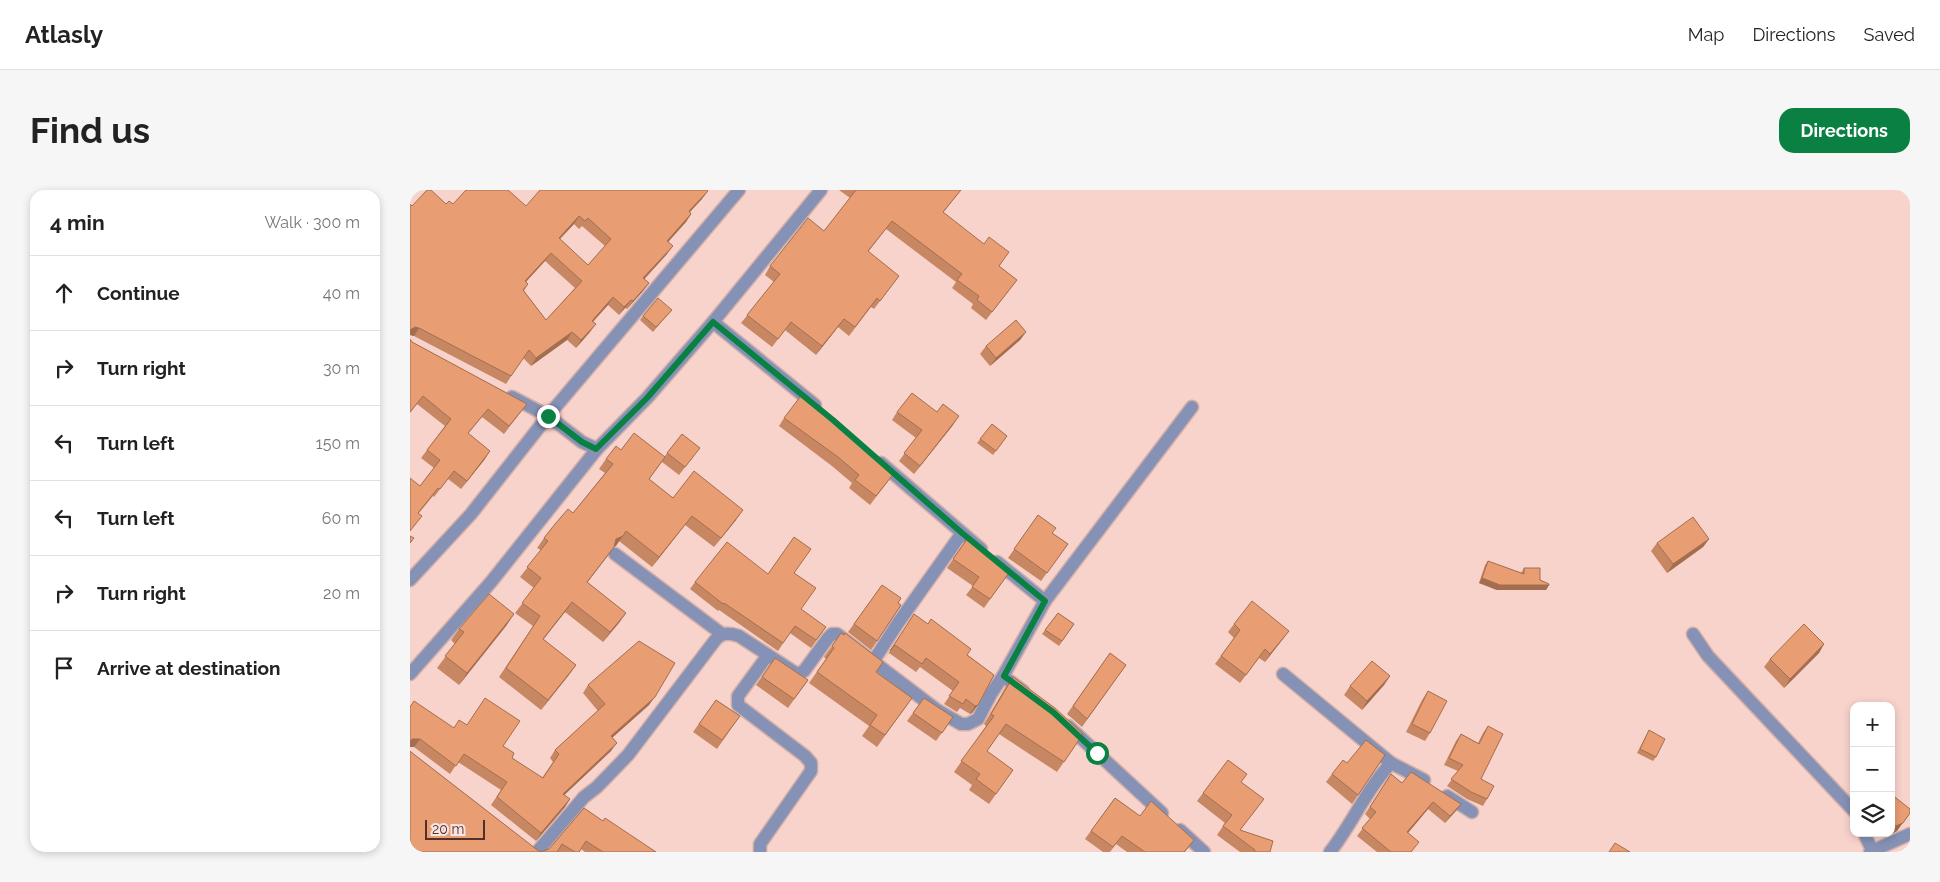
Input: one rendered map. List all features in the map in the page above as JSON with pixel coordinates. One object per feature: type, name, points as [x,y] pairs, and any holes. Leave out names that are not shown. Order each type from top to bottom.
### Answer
[{"type":"street","points":[[410,580],[471,514],[552,418],[739,190]]},
{"type":"street","points":[[410,674],[491,582],[596,449],[647,398],[713,322],[821,190]]},
{"type":"street","points":[[713,322],[826,414]]},
{"type":"street","points":[[497,390],[552,418],[582,442],[596,449]]},
{"type":"street","points":[[615,554],[722,634],[735,635],[793,673],[802,674],[828,638],[832,634],[837,634],[874,660],[937,710],[961,724],[968,724],[978,719],[1045,601],[1192,407]]},
{"type":"street","points":[[873,456],[962,533],[1045,601]]},
{"type":"street","points":[[874,660],[962,533]]},
{"type":"street","points":[[534,850],[584,797],[597,787],[628,755],[713,643],[722,634]]},
{"type":"street","points":[[1693,634],[1708,656],[1850,807]]},
{"type":"street","points":[[760,852],[760,844],[812,767],[805,756],[738,705],[738,696],[768,655]]},
{"type":"street","points":[[1283,674],[1391,763],[1415,774],[1472,812]]},
{"type":"street","points":[[1004,676],[1032,697]]},
{"type":"street","points":[[1059,718],[1204,852]]},
{"type":"street","points":[[1334,851],[1376,779],[1391,763]]},
{"type":"street","points":[[1866,837],[1871,851],[1910,834]]},
{"type":"building","points":[[427,190],[431,190],[446,204],[449,201],[453,204],[466,190],[508,190],[526,206],[540,190],[708,191],[689,211],[691,214],[667,241],[673,246],[643,278],[649,283],[633,301],[631,300],[624,307],[613,297],[592,321],[596,324],[581,340],[572,332],[536,358],[529,350],[511,376],[419,328],[415,327],[410,330],[410,204],[412,206]],"holes":[[[579,216],[585,221],[588,218],[611,239],[588,265],[559,238]],[[551,253],[582,281],[546,320],[523,290],[528,284],[525,281]]]},
{"type":"building","points":[[856,190],[961,190],[943,212],[984,244],[989,237],[1009,252],[999,266],[1017,280],[992,312],[977,300],[979,296],[957,280],[962,274],[892,221],[868,251],[899,276],[880,301],[877,298],[855,327],[844,319],[822,346],[791,322],[778,339],[747,315],[780,274],[770,266],[808,218],[824,231]]},
{"type":"building","points":[[658,298],[672,310],[656,327],[643,316]]},
{"type":"building","points":[[1016,320],[1026,332],[996,358],[986,346]]},
{"type":"building","points":[[410,339],[412,342],[527,404],[509,426],[488,409],[468,433],[490,451],[467,481],[454,471],[418,513],[422,516],[410,531],[410,478],[420,486],[440,460],[427,450],[451,419],[423,396],[410,412]]},
{"type":"building","points":[[803,393],[895,472],[876,496],[855,480],[859,475],[838,457],[784,418]]},
{"type":"building","points":[[912,393],[937,412],[943,404],[959,416],[920,466],[904,453],[922,430],[897,412]]},
{"type":"building","points":[[992,424],[1007,436],[996,451],[980,439]]},
{"type":"building","points":[[634,433],[665,457],[649,479],[673,498],[694,471],[743,510],[721,538],[692,516],[659,557],[626,531],[623,536],[616,539],[614,547],[587,582],[626,613],[610,632],[572,602],[543,639],[576,665],[548,700],[506,668],[540,616],[522,603],[541,578],[527,567],[548,541],[544,538],[555,524],[568,509],[573,513],[613,464],[606,459],[616,446],[621,450]]},
{"type":"building","points":[[682,434],[700,448],[685,467],[667,453]]},
{"type":"building","points":[[1038,515],[1056,528],[1052,533],[1068,544],[1047,573],[1014,549]]},
{"type":"building","points":[[1693,517],[1709,539],[1673,564],[1657,543]]},
{"type":"building","points":[[794,537],[811,549],[794,573],[816,588],[801,609],[826,627],[816,640],[795,626],[783,643],[723,604],[695,582],[727,542],[768,574]]},
{"type":"building","points":[[968,538],[1011,570],[990,599],[972,587],[979,577],[953,559]]},
{"type":"building","points":[[1488,561],[1524,574],[1524,568],[1540,568],[1540,580],[1549,585],[1500,585],[1482,578]]},
{"type":"building","points":[[882,585],[901,598],[898,603],[901,605],[877,641],[854,624]]},
{"type":"building","points":[[489,594],[514,614],[467,673],[445,656],[464,632],[459,629]]},
{"type":"building","points":[[1252,601],[1289,631],[1270,654],[1265,649],[1246,675],[1221,656],[1240,630],[1234,624]]},
{"type":"building","points":[[1058,613],[1074,624],[1062,641],[1045,630]]},
{"type":"building","points":[[914,614],[928,624],[931,619],[971,649],[967,655],[994,675],[978,705],[975,706],[966,699],[963,704],[949,696],[959,682],[926,658],[922,664],[895,645],[890,651]]},
{"type":"building","points":[[1804,624],[1824,644],[1790,679],[1770,659]]},
{"type":"building","points":[[841,633],[844,635],[845,633],[883,662],[876,672],[912,698],[885,735],[870,725],[877,715],[817,672],[834,648],[832,646]]},
{"type":"building","points":[[639,641],[675,663],[655,697],[611,736],[617,743],[563,794],[570,799],[541,833],[497,797],[507,782],[464,754],[456,766],[420,739],[412,739],[410,742],[410,707],[414,701],[454,728],[459,720],[467,725],[485,698],[520,721],[503,746],[514,753],[512,758],[543,778],[559,754],[555,750],[605,704],[588,685]]},
{"type":"building","points":[[1110,653],[1126,665],[1087,719],[1073,706]]},
{"type":"building","points":[[775,658],[808,680],[794,699],[762,677]]},
{"type":"building","points":[[1372,661],[1390,676],[1367,701],[1350,686]]},
{"type":"building","points":[[1013,677],[1055,708],[1083,734],[1064,762],[1006,724],[987,751],[1013,770],[996,794],[976,779],[980,774],[961,761],[994,716],[991,714]]},
{"type":"building","points":[[1428,691],[1447,701],[1430,733],[1412,724]]},
{"type":"building","points":[[924,698],[953,717],[942,733],[913,713]]},
{"type":"building","points":[[716,700],[740,716],[722,740],[699,724]]},
{"type":"building","points":[[1488,726],[1503,734],[1481,779],[1494,786],[1487,799],[1471,792],[1451,779],[1463,765],[1449,758],[1461,734],[1479,744]]},
{"type":"building","points":[[1649,730],[1665,739],[1656,757],[1640,749]]},
{"type":"building","points":[[1366,740],[1385,755],[1358,795],[1332,774],[1343,760],[1347,763]]},
{"type":"building","points":[[411,752],[540,852],[410,852]]},
{"type":"building","points":[[1228,760],[1247,774],[1241,782],[1264,799],[1240,830],[1273,841],[1270,852],[1254,852],[1255,850],[1223,826],[1232,815],[1203,793]]},
{"type":"building","points":[[1411,772],[1461,804],[1450,816],[1433,802],[1407,832],[1419,842],[1411,852],[1391,852],[1362,828],[1376,812],[1370,807],[1391,774],[1402,783]]},
{"type":"building","points":[[1895,797],[1910,809],[1910,813],[1903,823],[1896,826]]},
{"type":"building","points":[[1115,798],[1140,816],[1151,801],[1194,840],[1184,852],[1145,852],[1122,836],[1113,847],[1091,831]]},
{"type":"building","points":[[584,808],[603,821],[605,818],[656,852],[603,852],[586,841],[579,852],[575,852],[562,844],[557,852],[540,852],[549,849]]},
{"type":"building","points":[[1615,843],[1630,852],[1609,852]]},
{"type":"route","points":[[548,416],[582,442],[596,449],[647,398],[713,322],[833,420],[962,533],[1045,601],[1004,676],[1053,712],[1097,753]]}]
